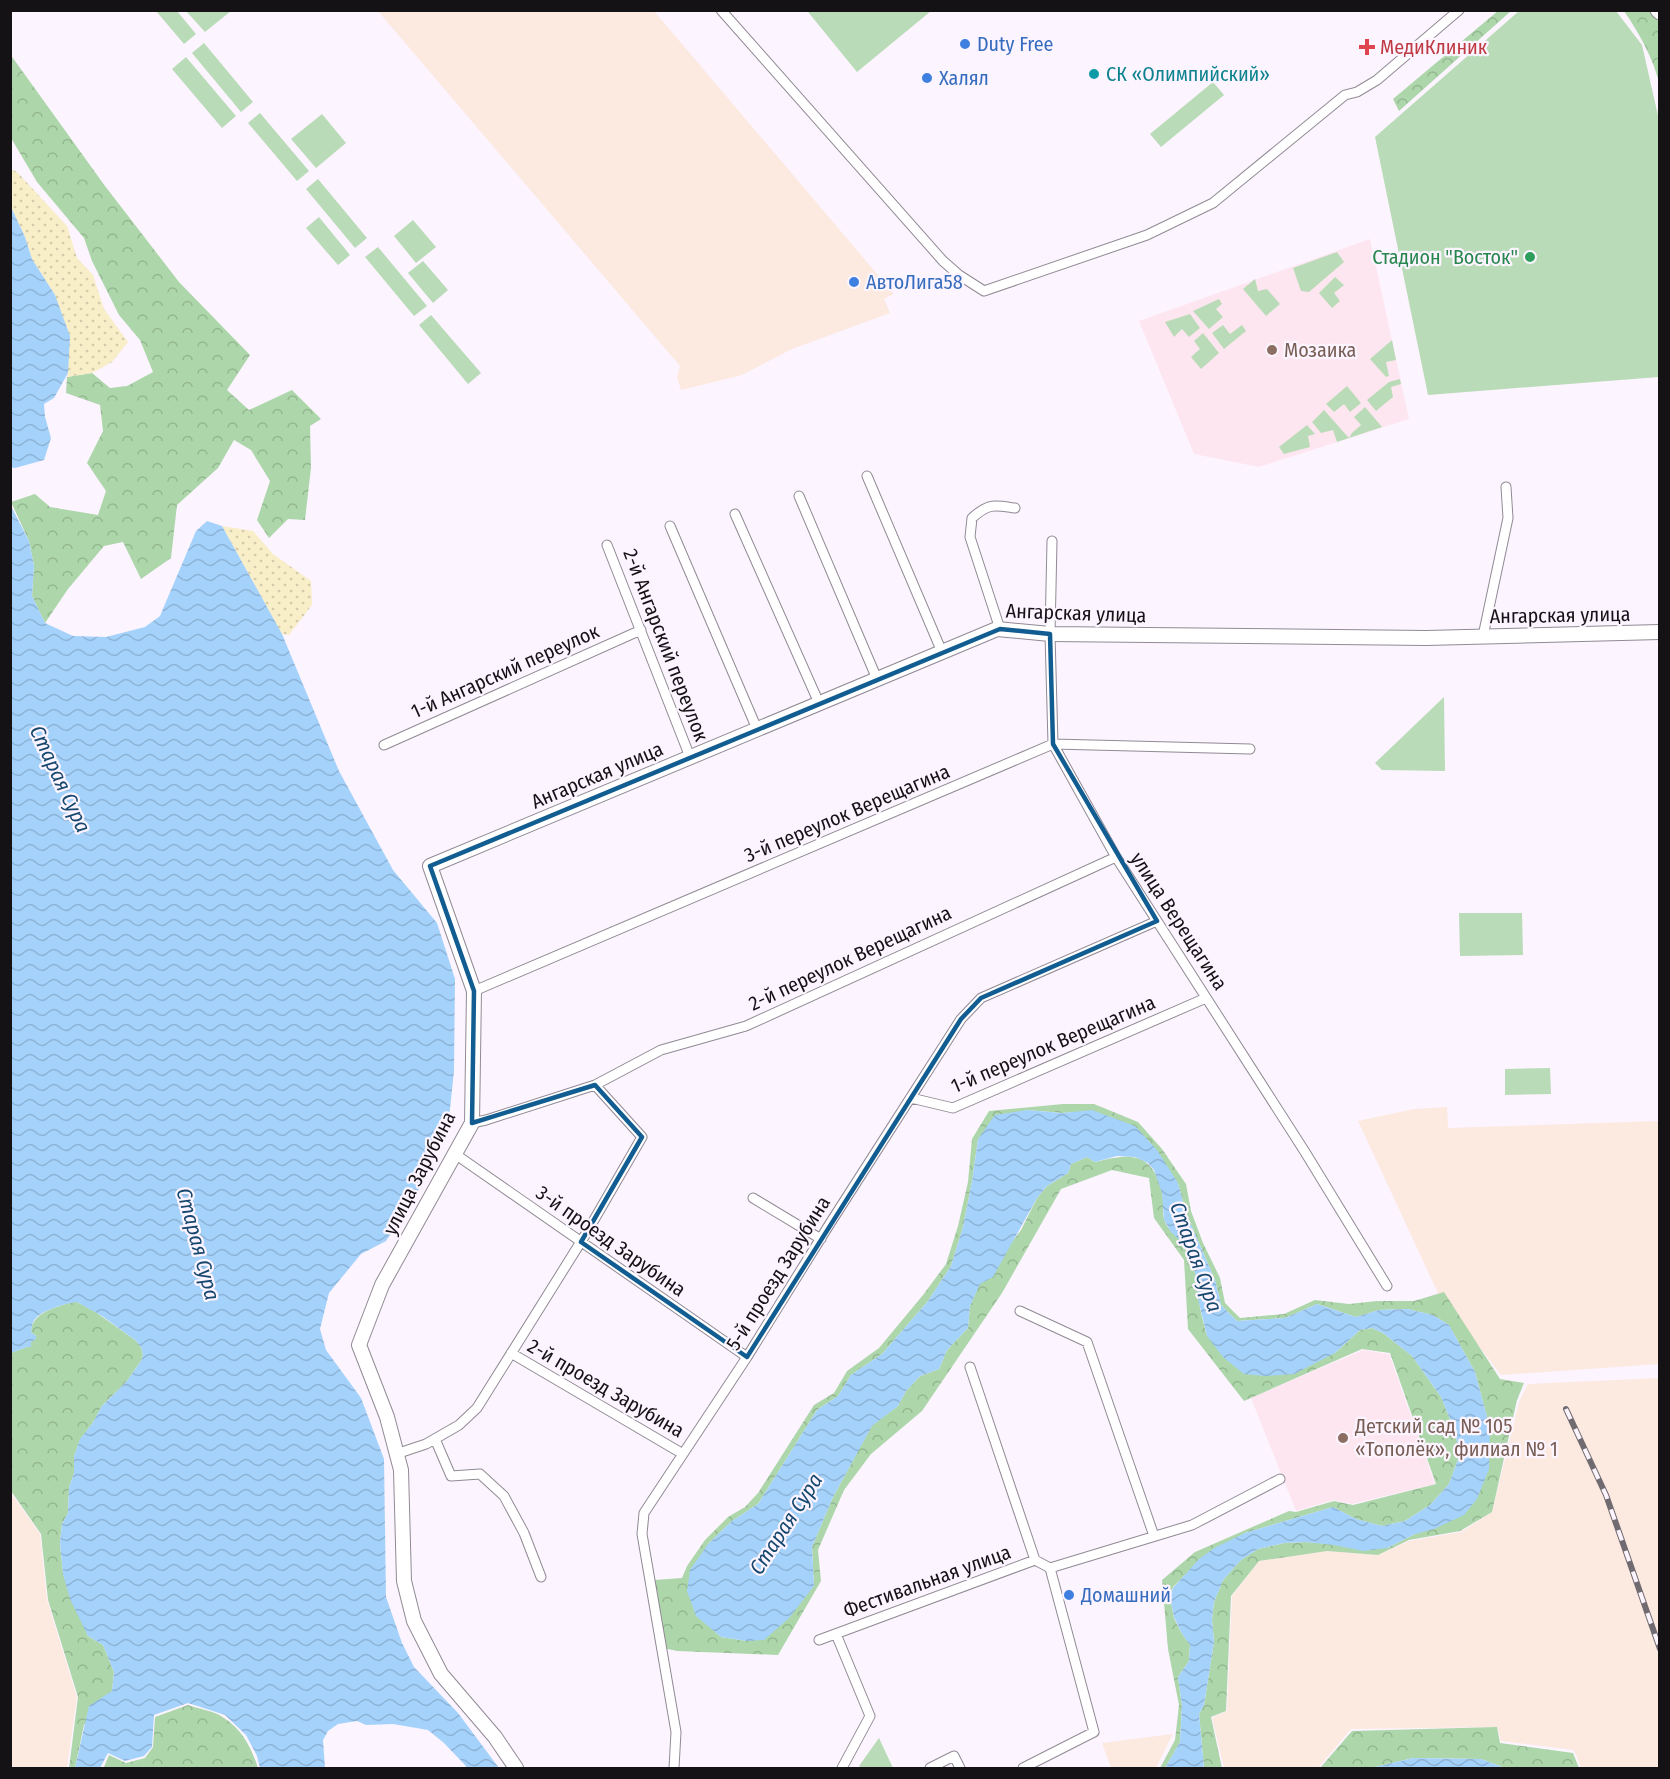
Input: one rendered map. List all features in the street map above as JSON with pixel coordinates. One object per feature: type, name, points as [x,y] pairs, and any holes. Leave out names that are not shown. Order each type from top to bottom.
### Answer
[{"type":"street","points":[[721,10],[943,261],[959,275],[984,291],[1147,235],[1213,203],[1345,95],[1358,92],[1377,80],[1458,10]]},
{"type":"street","points":[[867,476],[942,652]]},
{"type":"street","points":[[1483,636],[1508,518],[1506,487]]},
{"type":"street","points":[[799,496],[877,679]]},
{"type":"street","points":[[1000,629],[970,537],[972,518],[983,508],[994,505],[1015,508]]},
{"type":"street","points":[[735,514],[819,703]]},
{"type":"street","points":[[670,526],[757,729]]},
{"type":"street","name":"улица Верещагина","points":[[1053,541],[1050,634],[1053,744],[1116,857],[1305,1152],[1387,1286]]},
{"type":"street","name":"2-й Ангарский переулок","points":[[607,545],[690,757]]},
{"type":"street","name":"Ангарская улица","points":[[430,866],[997,629],[1050,634],[1426,638],[1659,632]]},
{"type":"street","name":"1-й Ангарский переулок","points":[[384,745],[640,630]]},
{"type":"street","name":"3-й переулок Верещагина","points":[[474,991],[1053,744],[1250,749]]},
{"type":"street","name":"2-й переулок Верещагина","points":[[472,1123],[595,1085],[661,1050],[746,1026],[1116,857]]},
{"type":"street","name":"улица Зарубина","points":[[430,866],[474,991],[472,1123],[382,1285],[358,1345],[387,1417],[401,1470],[404,1581],[414,1621],[441,1674],[495,1737],[516,1768]]},
{"type":"street","name":"5-й проезд Зарубина","points":[[674,1768],[676,1732],[642,1534],[644,1513],[747,1358],[820,1239],[962,1019],[981,998],[1157,921]]},
{"type":"street","name":"1-й переулок Верещагина","points":[[911,1098],[953,1108],[1206,998]]},
{"type":"street","points":[[396,1454],[435,1439],[459,1425],[477,1408],[581,1242],[642,1137],[595,1085]]},
{"type":"street","name":"3-й проезд Зарубина","points":[[454,1154],[747,1358]]},
{"type":"street","points":[[753,1198],[820,1239]]},
{"type":"street","points":[[1020,1311],[1088,1342],[1154,1536]]},
{"type":"street","name":"2-й проезд Зарубина","points":[[511,1353],[683,1454]]},
{"type":"street","points":[[970,1367],[1035,1560]]},
{"type":"street","points":[[435,1439],[451,1476],[480,1474],[504,1496],[524,1533],[541,1576]]},
{"type":"street","points":[[1023,1768],[1094,1732],[1050,1568],[1192,1525],[1280,1479]]},
{"type":"street","name":"Фестивальная улица","points":[[819,1640],[1035,1560],[1050,1568]]},
{"type":"street","points":[[836,1634],[870,1716],[842,1768]]},
{"type":"street","points":[[930,1768],[954,1756],[960,1768]]},
{"type":"highlighted area","points":[[1000,629],[1050,634],[1053,744],[1157,921],[981,998],[961,1019],[747,1357],[581,1242],[642,1137],[595,1085],[472,1123],[474,991],[430,866]]},
{"type":"shaded area","points":[[378,11],[654,11],[894,294],[884,299],[890,313],[792,349],[742,375],[681,390],[677,377],[680,366]]},
{"type":"shaded area","name":"Мозаика","points":[[1370,239],[1409,419],[1259,467],[1194,454],[1139,321]]},
{"type":"shaded area","points":[[1447,1107],[1448,1128],[1659,1121],[1659,1364],[1501,1375],[1438,1293],[1358,1121],[1414,1109]]},
{"type":"shaded area","name":"Детский сад № 105 «Тополёк», филиал № 1","points":[[1363,1350],[1389,1354],[1435,1484],[1352,1504],[1334,1500],[1296,1511],[1251,1398]]},
{"type":"shaded area","points":[[1659,1378],[1659,1768],[1581,1768],[1574,1750],[1501,1741],[1497,1727],[1351,1729],[1318,1768],[1224,1768],[1212,1718],[1227,1711],[1232,1596],[1259,1561],[1327,1551],[1378,1555],[1409,1541],[1461,1532],[1492,1512],[1519,1402],[1528,1384]]},
{"type":"shaded area","points":[[11,1493],[40,1534],[47,1600],[77,1697],[67,1768],[11,1768]]},
{"type":"shaded area","points":[[1173,1734],[1156,1768],[1111,1768],[1102,1743]]},
{"type":"green space","points":[[1499,10],[1511,11],[1399,111],[1393,99]]},
{"type":"green space","points":[[156,11],[177,11],[196,34],[184,44]]},
{"type":"green space","points":[[186,11],[231,11],[205,32]]},
{"type":"green space","points":[[931,11],[857,72],[808,12]]},
{"type":"green space","name":"Стадион \"Восток\"","points":[[1519,11],[1616,11],[1642,45],[1659,120],[1659,377],[1428,395],[1375,137]]},
{"type":"green space","points":[[1624,11],[1651,11],[1659,21],[1659,82],[1653,63]]},
{"type":"green space","points":[[204,43],[253,102],[241,112],[192,53]]},
{"type":"green space","points":[[10,54],[105,186],[179,282],[250,355],[227,390],[249,410],[292,390],[321,419],[310,426],[311,468],[305,520],[288,519],[269,538],[257,520],[270,481],[251,450],[234,440],[218,468],[177,505],[171,558],[141,579],[123,542],[104,546],[68,589],[45,623],[32,596],[34,566],[29,541],[11,502],[35,494],[50,507],[98,515],[106,491],[87,463],[103,431],[100,405],[66,393],[67,377],[92,373],[110,388],[127,386],[153,372],[140,340],[119,315],[92,261],[84,238],[37,182],[11,138]]},
{"type":"green space","points":[[186,57],[236,116],[222,128],[172,69]]},
{"type":"green space","points":[[1213,82],[1224,95],[1161,147],[1150,134]]},
{"type":"green space","points":[[260,113],[309,171],[297,181],[248,123]]},
{"type":"green space","points":[[322,114],[346,143],[316,168],[291,139]]},
{"type":"green space","points":[[318,179],[367,238],[355,248],[306,189]]},
{"type":"green space","points":[[319,217],[350,255],[338,265],[306,228]]},
{"type":"green space","points":[[413,220],[436,247],[416,263],[394,236]]},
{"type":"green space","points":[[378,247],[427,306],[414,316],[365,257]]},
{"type":"green space","points":[[1337,252],[1344,262],[1309,292],[1301,291],[1293,268]]},
{"type":"green space","points":[[423,261],[448,290],[433,303],[408,273]]},
{"type":"green space","points":[[1335,277],[1344,285],[1334,293],[1340,301],[1332,308],[1319,293]]},
{"type":"green space","points":[[1255,279],[1258,291],[1267,289],[1280,304],[1266,316],[1243,289]]},
{"type":"green space","points":[[1219,299],[1222,304],[1216,309],[1223,317],[1209,329],[1193,311]]},
{"type":"green space","points":[[1190,314],[1200,328],[1189,337],[1182,329],[1174,337],[1165,322]]},
{"type":"green space","points":[[431,315],[481,373],[468,384],[419,325]]},
{"type":"green space","points":[[1223,325],[1230,334],[1242,325],[1246,331],[1224,349],[1212,333]]},
{"type":"green space","points":[[1203,333],[1219,353],[1201,369],[1191,357],[1200,349],[1194,341]]},
{"type":"green space","points":[[1392,340],[1396,360],[1386,362],[1389,376],[1386,377],[1370,359]]},
{"type":"green space","points":[[1400,379],[1401,384],[1391,387],[1393,397],[1376,411],[1367,400],[1389,382]]},
{"type":"green space","points":[[1347,386],[1361,403],[1350,412],[1344,404],[1334,412],[1326,404]]},
{"type":"green space","points":[[1365,407],[1382,427],[1349,438],[1361,425],[1354,417]]},
{"type":"green space","points":[[1324,410],[1349,438],[1337,442],[1333,430],[1321,433],[1312,422]]},
{"type":"green space","points":[[1307,425],[1315,434],[1308,436],[1310,447],[1284,454],[1279,447]]},
{"type":"green space","points":[[1444,697],[1445,771],[1382,770],[1375,763]]},
{"type":"green space","points":[[1459,913],[1522,913],[1523,955],[1460,956]]},
{"type":"green space","points":[[1550,1068],[1551,1094],[1505,1095],[1505,1069]]},
{"type":"green space","points":[[1063,1104],[1094,1104],[1138,1122],[1162,1149],[1186,1184],[1191,1211],[1220,1278],[1225,1303],[1240,1318],[1284,1314],[1315,1300],[1349,1304],[1414,1301],[1444,1292],[1500,1379],[1524,1383],[1517,1400],[1492,1512],[1460,1531],[1409,1540],[1378,1555],[1327,1551],[1259,1561],[1231,1596],[1226,1711],[1211,1717],[1222,1768],[1204,1768],[1199,1714],[1204,1705],[1214,1642],[1212,1619],[1214,1602],[1223,1580],[1241,1560],[1258,1549],[1284,1543],[1305,1542],[1387,1548],[1415,1534],[1490,1428],[1475,1372],[1449,1325],[1433,1315],[1407,1309],[1379,1310],[1356,1317],[1317,1304],[1285,1318],[1237,1321],[1221,1305],[1215,1280],[1186,1213],[1178,1183],[1092,1111],[1062,1113],[1027,1110],[978,1139],[963,1227],[951,1266],[928,1301],[882,1354],[851,1375],[838,1396],[817,1410],[758,1504],[732,1521],[708,1544],[696,1615],[721,1637],[747,1641],[814,1586],[812,1547],[833,1497],[872,1425],[898,1406],[906,1391],[920,1376],[939,1369],[947,1350],[968,1328],[970,1306],[980,1283],[1021,1230],[1037,1198],[1047,1186],[1068,1173],[1071,1164],[1087,1157],[1095,1162],[1119,1157],[1138,1158],[1152,1169],[1162,1192],[1163,1216],[1166,1223],[1184,1243],[1192,1258],[1207,1336],[1335,1353],[1360,1330],[1372,1328],[1383,1333],[1412,1356],[1441,1397],[1454,1429],[1460,1454],[1449,1484],[1430,1505],[1405,1521],[1382,1526],[1356,1519],[1333,1507],[1245,1533],[1186,1574],[1173,1587],[1170,1597],[1174,1618],[1190,1645],[1189,1661],[1178,1677],[1182,1705],[1180,1742],[1165,1768],[1160,1768],[1175,1740],[1179,1705],[1168,1649],[1162,1580],[1195,1552],[1289,1511],[1296,1512],[1334,1501],[1353,1505],[1436,1484],[1390,1353],[1362,1349],[1244,1401],[1188,1329],[1184,1260],[1154,1218],[1149,1178],[1112,1170],[1061,1189],[1002,1293],[922,1411],[871,1454],[844,1490],[818,1550],[821,1581],[778,1655],[677,1651],[663,1648],[654,1580],[682,1578],[687,1566],[705,1540],[728,1517],[745,1507],[758,1493],[814,1405],[834,1393],[847,1371],[879,1348],[946,1264],[968,1182],[972,1139],[989,1111]]},
{"type":"green space","points":[[71,1302],[77,1302],[94,1311],[135,1340],[141,1347],[143,1355],[127,1381],[102,1406],[80,1440],[74,1457],[68,1513],[62,1524],[60,1542],[63,1574],[88,1636],[103,1645],[114,1672],[112,1691],[84,1725],[75,1768],[69,1768],[78,1697],[48,1600],[41,1534],[11,1491],[10,1353],[27,1347],[36,1336],[31,1332],[32,1325],[40,1315]]},
{"type":"green space","points":[[188,1705],[216,1714],[236,1728],[246,1740],[258,1768],[104,1767],[109,1755],[126,1763],[145,1758],[153,1747],[155,1717]]},
{"type":"green space","points":[[1497,1727],[1500,1743],[1573,1753],[1579,1768],[1505,1768],[1481,1759],[1413,1758],[1371,1768],[1320,1768],[1352,1731]]},
{"type":"green space","points":[[879,1738],[893,1768],[861,1768],[859,1766]]},
{"type":"sand","points":[[11,169],[17,172],[67,226],[77,258],[93,275],[104,309],[128,342],[112,362],[92,373],[67,377],[55,295],[32,259],[11,207]]},
{"type":"sand","points":[[222,526],[253,531],[273,554],[311,581],[312,605],[289,635],[282,634]]},
{"type":"water","points":[[11,207],[32,259],[55,295],[70,336],[68,373],[54,398],[44,404],[51,438],[44,460],[15,468],[10,467]]},
{"type":"water","name":"Старая Сура","points":[[10,504],[29,541],[34,566],[32,596],[45,623],[73,636],[106,637],[145,627],[160,616],[196,531],[207,521],[222,526],[282,634],[339,771],[393,870],[437,923],[455,979],[454,1071],[449,1118],[415,1198],[386,1241],[361,1254],[329,1293],[320,1329],[326,1350],[361,1398],[384,1459],[386,1597],[402,1643],[414,1667],[458,1713],[499,1768],[467,1768],[444,1743],[428,1730],[393,1724],[366,1725],[357,1721],[338,1724],[328,1731],[323,1740],[325,1768],[260,1768],[257,1756],[246,1735],[225,1715],[188,1703],[154,1715],[152,1747],[144,1756],[125,1761],[108,1753],[100,1768],[75,1768],[89,1706],[112,1691],[114,1672],[103,1645],[88,1636],[70,1599],[63,1574],[60,1542],[62,1524],[68,1513],[74,1457],[80,1439],[102,1406],[127,1381],[143,1355],[141,1347],[135,1340],[102,1316],[77,1302],[55,1307],[39,1315],[32,1325],[31,1332],[36,1339],[31,1342],[31,1347],[11,1353]]},
{"type":"water","name":"Старая Сура","points":[[1027,1110],[1062,1113],[1092,1110],[1135,1126],[1157,1150],[1178,1183],[1186,1213],[1215,1280],[1221,1305],[1237,1321],[1285,1318],[1317,1304],[1356,1317],[1379,1310],[1407,1309],[1433,1315],[1449,1325],[1475,1372],[1490,1428],[1489,1469],[1477,1499],[1464,1515],[1434,1529],[1415,1534],[1387,1548],[1363,1551],[1305,1542],[1284,1543],[1258,1549],[1241,1560],[1223,1580],[1214,1602],[1212,1619],[1214,1642],[1204,1705],[1199,1714],[1204,1768],[1165,1768],[1180,1742],[1182,1705],[1178,1677],[1189,1661],[1190,1645],[1174,1617],[1170,1597],[1173,1588],[1199,1559],[1216,1547],[1245,1533],[1333,1507],[1356,1519],[1382,1526],[1405,1521],[1430,1505],[1449,1484],[1460,1454],[1454,1429],[1441,1397],[1412,1356],[1383,1333],[1372,1328],[1360,1330],[1335,1353],[1294,1374],[1265,1376],[1244,1374],[1223,1357],[1207,1336],[1195,1273],[1187,1247],[1171,1232],[1164,1220],[1162,1193],[1154,1170],[1148,1163],[1135,1157],[1117,1156],[1095,1162],[1087,1157],[1071,1164],[1068,1173],[1047,1186],[1037,1198],[993,1277],[980,1284],[970,1306],[968,1328],[947,1350],[939,1369],[920,1376],[906,1391],[898,1406],[872,1426],[833,1497],[812,1547],[814,1586],[789,1618],[764,1640],[747,1641],[721,1637],[696,1616],[687,1591],[690,1570],[708,1544],[732,1521],[758,1504],[817,1410],[838,1396],[851,1375],[882,1354],[928,1301],[951,1266],[963,1227],[978,1139],[995,1115]]},
{"type":"water","points":[[1413,1758],[1481,1759],[1505,1768],[1371,1768]]},
{"type":"railway","points":[[1566,1409],[1606,1495],[1660,1649]]},
{"type":"place","name":"Duty Free","points":[[965,44]]},
{"type":"place","name":"МедиКлиник","points":[[1367,47]]},
{"type":"place","name":"СК «Олимпийский»","points":[[1094,74]]},
{"type":"place","name":"Халял","points":[[927,78]]},
{"type":"place","name":"Стадион \"Восток\"","points":[[1530,257]]},
{"type":"place","name":"АвтоЛига58","points":[[854,282]]},
{"type":"place","name":"Мозаика","points":[[1272,350]]},
{"type":"place","name":"Детский сад № 105 «Тополёк», филиал № 1","points":[[1343,1438]]},
{"type":"place","name":"Домашний","points":[[1069,1595]]}]
